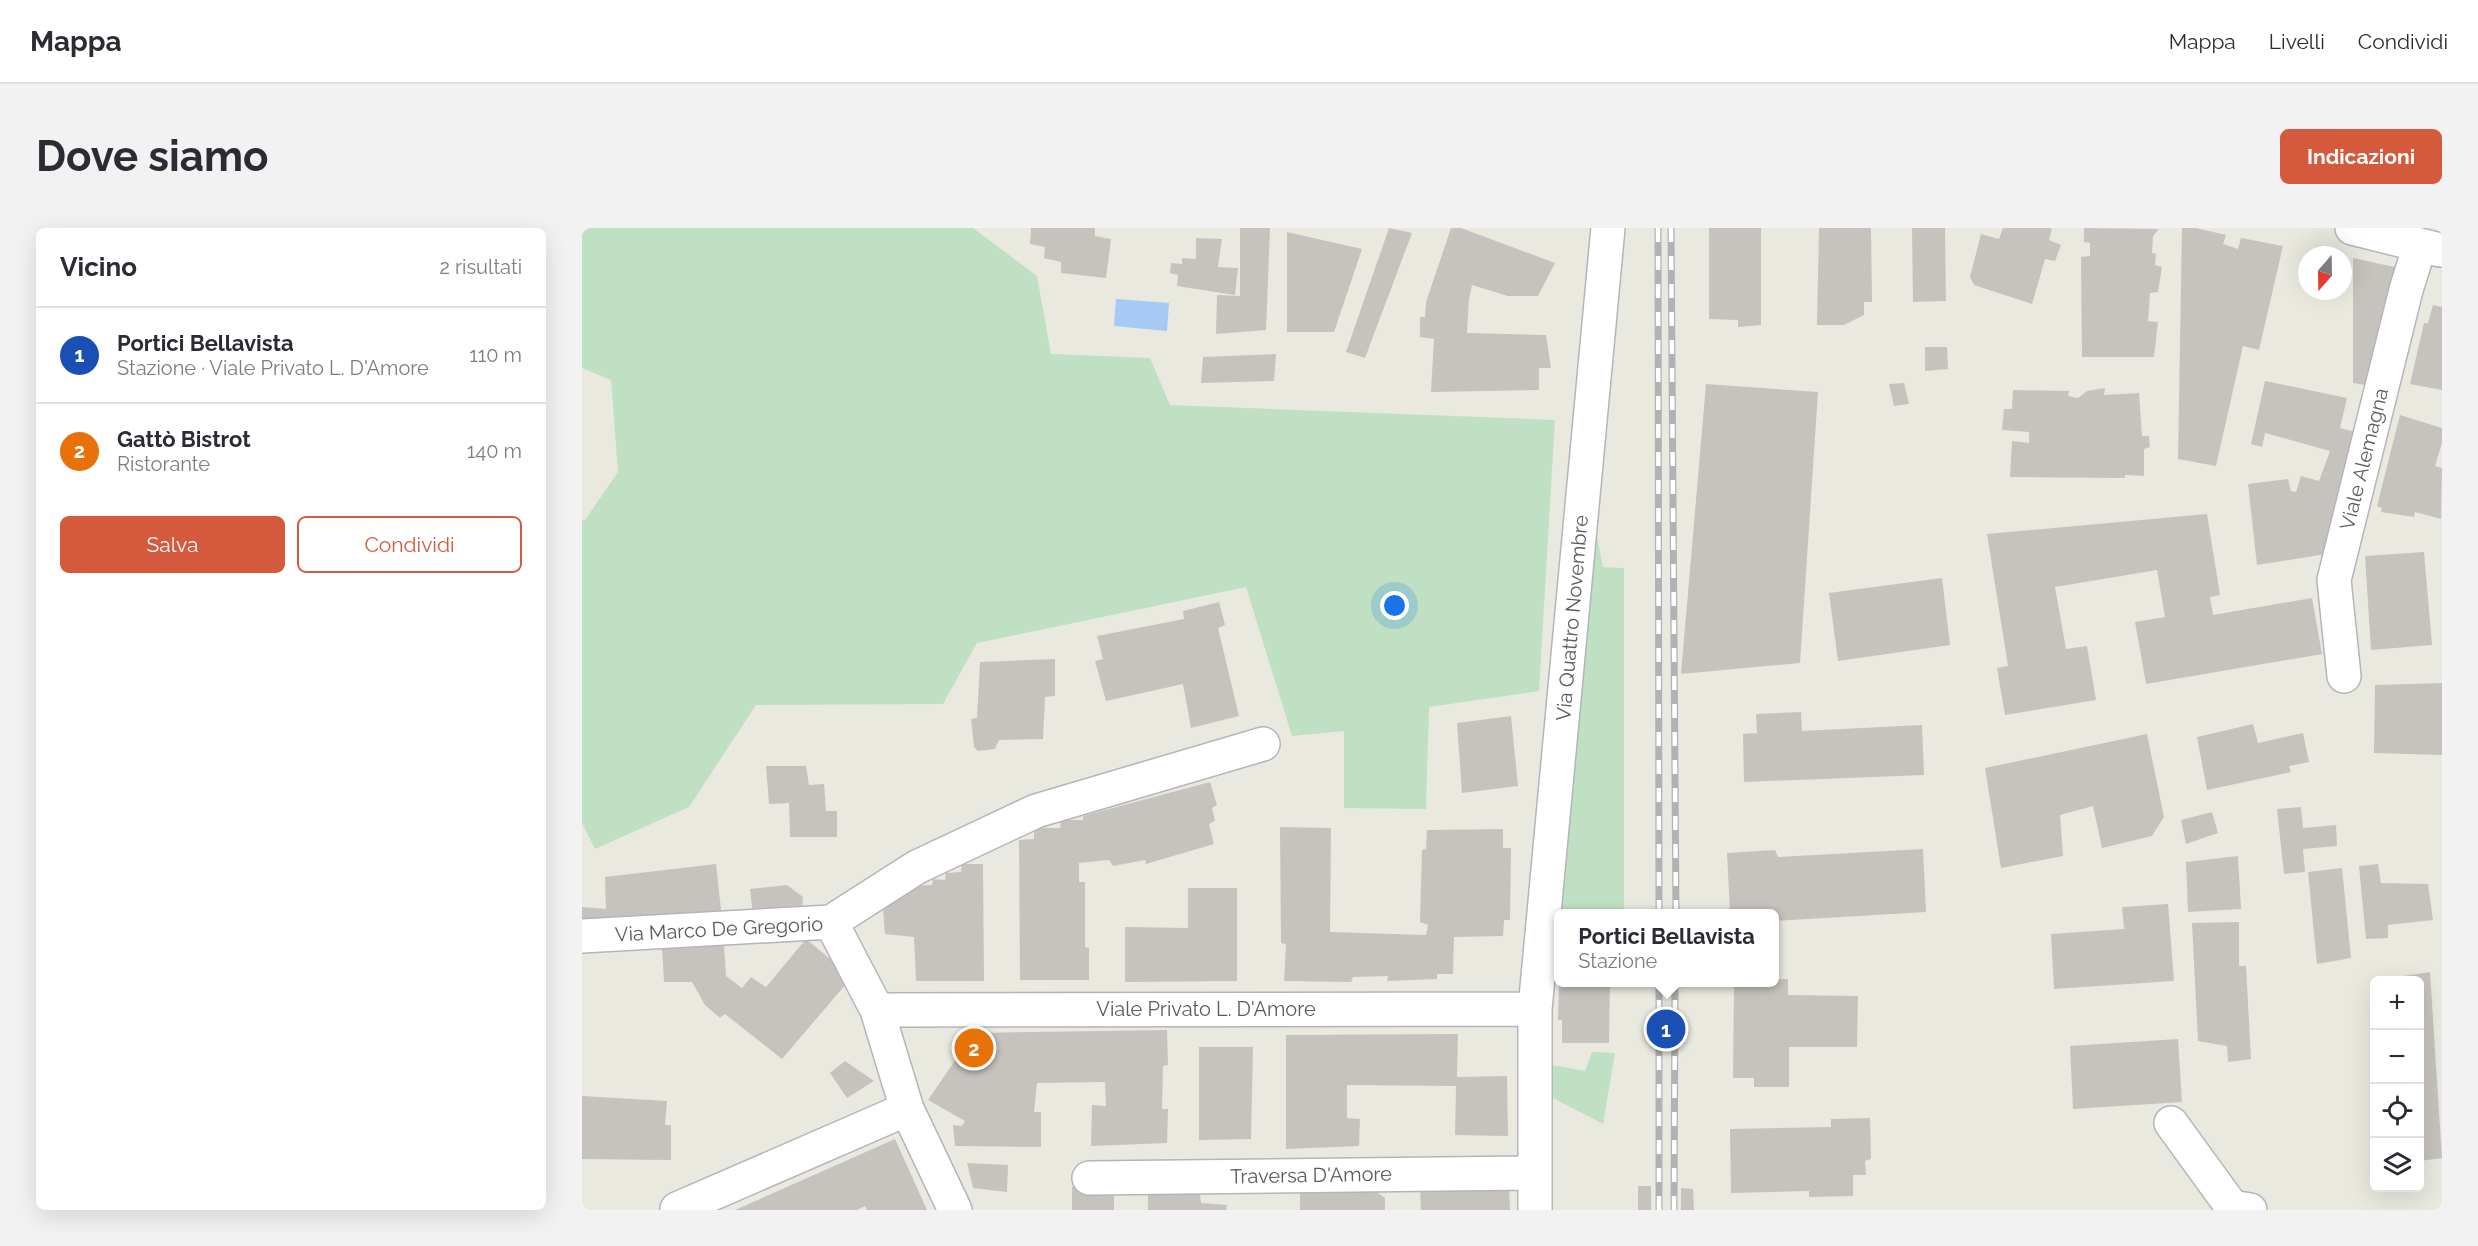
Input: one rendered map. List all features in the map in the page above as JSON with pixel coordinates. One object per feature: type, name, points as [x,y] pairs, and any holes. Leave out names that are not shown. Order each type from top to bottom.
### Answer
[{"type":"street","name":"Via Quattro Novembre","points":[[1533,1173],[1535,1009],[1608,228]]},
{"type":"street","points":[[2352,228],[2431,248]]},
{"type":"street","name":"Viale Alemagna","points":[[2344,676],[2334,580],[2406,290],[2431,248]]},
{"type":"street","points":[[831,922],[917,867],[1036,812],[1263,744]]},
{"type":"street","name":"Via Marco De Gregorio","points":[[582,936],[831,922],[877,1010],[907,1109],[955,1210]]},
{"type":"street","name":"Viale Privato L. D'Amore","points":[[877,1010],[1535,1009]]},
{"type":"street","points":[[677,1209],[907,1109]]},
{"type":"street","points":[[2171,1123],[2232,1207],[2250,1210]]},
{"type":"street","points":[[1533,1173],[1535,1210]]},
{"type":"street","name":"Traversa D'Amore","points":[[1089,1178],[1533,1173]]},
{"type":"green space","points":[[582,228],[973,228],[1037,276],[1051,354],[1150,358],[1170,405],[1555,420],[1539,691],[1429,707],[1426,809],[1344,808],[1344,731],[1292,736],[1246,587],[977,643],[943,704],[756,705],[689,807],[595,849],[582,823],[582,520],[585,520],[618,472],[611,380],[582,368]]},
{"type":"green space","points":[[1594,522],[1603,567],[1624,568],[1624,909],[1560,909]]},
{"type":"green space","points":[[1592,1052],[1615,1053],[1603,1124],[1547,1095],[1552,1065],[1585,1071]]},
{"type":"water","points":[[1116,299],[1169,303],[1167,331],[1114,326]]},
{"type":"building","points":[[1031,228],[1095,228],[1095,236],[1111,239],[1106,278],[1061,273],[1061,262],[1044,258],[1045,247],[1030,244]]},
{"type":"building","points":[[1240,228],[1270,228],[1266,330],[1216,334],[1217,295],[1240,296]]},
{"type":"building","points":[[1389,228],[1412,233],[1365,358],[1346,352]]},
{"type":"building","points":[[1451,228],[1461,228],[1555,263],[1538,296],[1508,296],[1472,285],[1469,299],[1467,333],[1546,335],[1551,368],[1539,368],[1539,390],[1431,392],[1434,339],[1420,337],[1420,317],[1425,317],[1426,302]]},
{"type":"building","points":[[1709,228],[1761,228],[1761,325],[1738,327],[1738,320],[1709,319]]},
{"type":"building","points":[[1819,228],[1871,228],[1872,302],[1864,302],[1864,315],[1844,325],[1817,325]]},
{"type":"building","points":[[1912,228],[1945,228],[1946,301],[1913,302]]},
{"type":"building","points":[[2003,228],[2049,228],[2052,229],[2049,240],[2061,245],[2055,261],[2045,259],[2032,304],[1974,285],[1970,277],[1981,234],[1999,239]]},
{"type":"building","points":[[2084,228],[2159,229],[2153,236],[2152,253],[2156,254],[2155,265],[2162,267],[2158,292],[2150,293],[2148,321],[2158,322],[2154,357],[2082,357],[2081,257],[2090,256],[2090,243],[2084,242]]},
{"type":"building","points":[[2182,228],[2196,228],[2226,235],[2223,244],[2238,249],[2241,238],[2283,246],[2259,350],[2243,346],[2216,466],[2178,459]]},
{"type":"building","points":[[1287,232],[1362,249],[1334,332],[1287,332]]},
{"type":"building","points":[[1196,238],[1222,239],[1218,267],[1238,268],[1235,295],[1177,286],[1178,275],[1170,273],[1171,263],[1182,264],[1182,258],[1196,259]]},
{"type":"building","points":[[2353,258],[2404,269],[2371,386],[2353,383]]},
{"type":"building","points":[[2433,305],[2442,307],[2442,390],[2410,384],[2424,323],[2428,323]]},
{"type":"building","points":[[1925,347],[1947,347],[1948,369],[1925,371]]},
{"type":"building","points":[[1276,354],[1274,381],[1201,383],[1203,357]]},
{"type":"building","points":[[2265,381],[2347,398],[2340,428],[2355,432],[2355,448],[2329,533],[2326,554],[2257,565],[2248,484],[2288,479],[2291,491],[2296,492],[2301,476],[2319,481],[2330,451],[2265,433],[2262,447],[2251,444]]},
{"type":"building","points":[[1904,383],[1909,404],[1894,406],[1889,384]]},
{"type":"building","points":[[1706,384],[1818,392],[1800,663],[1681,674]]},
{"type":"building","points":[[2105,388],[2104,395],[2139,393],[2142,436],[2149,436],[2150,447],[2144,449],[2144,476],[2125,475],[2125,478],[2010,477],[2012,441],[2029,443],[2029,432],[2002,430],[2004,409],[2012,409],[2013,390],[2069,391],[2068,396],[2078,398],[2087,391]]},
{"type":"building","points":[[2400,415],[2442,428],[2442,443],[2435,466],[2442,468],[2441,519],[2415,512],[2414,517],[2381,512],[2382,508],[2377,506]]},
{"type":"building","points":[[2207,514],[2220,595],[2210,597],[2213,615],[2312,598],[2322,654],[2146,684],[2135,622],[2165,617],[2157,570],[2055,587],[2066,649],[2087,646],[2096,700],[2005,715],[1997,668],[2008,666],[1987,534]]},
{"type":"building","points":[[2424,552],[2432,645],[2371,650],[2365,556]]},
{"type":"building","points":[[1942,578],[1950,645],[1838,661],[1829,593]]},
{"type":"building","points":[[1219,602],[1225,625],[1218,628],[1239,716],[1191,728],[1183,684],[1106,701],[1095,661],[1103,659],[1097,636],[1184,619],[1183,611]]},
{"type":"building","points":[[1055,659],[1055,696],[1045,697],[1043,739],[999,740],[995,749],[978,751],[974,747],[971,719],[977,718],[980,662]]},
{"type":"building","points":[[2442,683],[2442,755],[2374,753],[2375,685]]},
{"type":"building","points":[[1801,712],[1802,731],[1922,725],[1924,775],[1744,782],[1743,734],[1757,733],[1756,714]]},
{"type":"building","points":[[1511,716],[1518,786],[1462,793],[1457,723]]},
{"type":"building","points":[[2253,724],[2258,743],[2303,733],[2309,762],[2289,766],[2291,772],[2207,790],[2197,737]]},
{"type":"building","points":[[2147,734],[2164,817],[2152,836],[2102,848],[2093,806],[2060,815],[2063,856],[2001,868],[1985,768]]},
{"type":"building","points":[[766,766],[806,766],[809,785],[824,784],[826,811],[837,811],[837,837],[790,837],[789,803],[769,804]]},
{"type":"building","points":[[1210,782],[1217,805],[1212,808],[1215,821],[1209,824],[1214,844],[1146,864],[1145,860],[1113,866],[1109,860],[1079,863],[1079,882],[1085,882],[1085,947],[1089,948],[1089,980],[1020,980],[1019,840],[1034,839],[1034,828],[1060,828],[1061,820],[1083,820],[1083,816]]},
{"type":"building","points":[[2301,807],[2303,828],[2336,825],[2337,846],[2303,849],[2305,872],[2284,874],[2277,809]]},
{"type":"building","points":[[2212,812],[2218,833],[2186,844],[2181,820]]},
{"type":"building","points":[[1280,827],[1331,828],[1330,932],[1426,935],[1428,925],[1420,922],[1422,850],[1426,849],[1427,830],[1503,829],[1503,848],[1511,848],[1510,920],[1504,920],[1503,936],[1454,937],[1453,974],[1437,974],[1437,979],[1387,981],[1388,976],[1353,977],[1351,982],[1284,981],[1286,944],[1281,943]]},
{"type":"building","points":[[1923,849],[1926,912],[1779,921],[1779,909],[1730,909],[1727,853],[1775,850],[1778,857]]},
{"type":"building","points":[[2238,856],[2241,909],[2188,912],[2186,862]]},
{"type":"building","points":[[716,864],[722,918],[582,930],[582,907],[606,909],[605,877]]},
{"type":"building","points":[[962,864],[983,864],[984,981],[916,981],[914,937],[885,934],[882,897],[912,886],[932,885],[933,879],[945,880],[946,873],[961,872]]},
{"type":"building","points":[[2378,864],[2381,883],[2428,884],[2433,920],[2388,925],[2388,938],[2366,939],[2359,866]]},
{"type":"building","points":[[2342,868],[2351,958],[2317,964],[2308,872]]},
{"type":"building","points":[[787,885],[803,897],[801,916],[753,916],[750,889]]},
{"type":"building","points":[[1188,888],[1237,888],[1237,981],[1125,982],[1125,927],[1188,928]]},
{"type":"building","points":[[2168,904],[2174,981],[2054,989],[2051,934],[2124,929],[2122,907]]},
{"type":"building","points":[[2239,922],[2239,966],[2246,966],[2251,1059],[2228,1062],[2227,1046],[2198,1041],[2192,923]]},
{"type":"building","points":[[806,939],[852,977],[782,1059],[725,1014],[720,1018],[705,1005],[692,982],[664,982],[662,948],[724,944],[726,976],[742,988],[751,977],[766,987]]},
{"type":"building","points":[[2430,972],[2442,1158],[2424,1160],[2424,976],[2403,976]]},
{"type":"building","points":[[1779,979],[1788,979],[1788,995],[1858,996],[1857,1047],[1789,1047],[1789,1087],[1754,1087],[1754,1078],[1733,1078],[1734,987],[1779,987]]},
{"type":"building","points":[[1559,987],[1610,987],[1609,1043],[1562,1043],[1562,1020],[1558,1020]]},
{"type":"building","points":[[1167,1030],[1168,1065],[1163,1066],[1162,1109],[1168,1109],[1167,1143],[1091,1146],[1092,1105],[1106,1106],[1105,1082],[1037,1083],[1034,1112],[1041,1112],[1041,1147],[955,1146],[953,1125],[962,1126],[965,1121],[928,1100],[974,1033]]},
{"type":"building","points":[[1458,1034],[1457,1077],[1507,1076],[1508,1136],[1455,1135],[1456,1086],[1347,1085],[1347,1118],[1360,1119],[1359,1146],[1286,1149],[1286,1035]]},
{"type":"building","points":[[2178,1039],[2182,1102],[2073,1109],[2070,1046]]},
{"type":"building","points":[[1199,1047],[1253,1047],[1251,1139],[1199,1140]]},
{"type":"building","points":[[845,1061],[874,1081],[847,1098],[830,1073]]},
{"type":"building","points":[[582,1096],[667,1101],[665,1125],[671,1125],[671,1160],[582,1159]]},
{"type":"building","points":[[1870,1118],[1871,1159],[1865,1161],[1866,1175],[1853,1175],[1853,1196],[1809,1197],[1809,1191],[1731,1193],[1730,1129],[1831,1127],[1831,1119]]},
{"type":"building","points":[[895,1139],[927,1210],[867,1210],[865,1206],[857,1210],[735,1210]]},
{"type":"building","points":[[967,1163],[1008,1165],[1007,1192],[973,1188]]},
{"type":"building","points":[[1093,1186],[1114,1190],[1114,1210],[1072,1210],[1072,1187]]},
{"type":"building","points":[[1509,1186],[1510,1210],[1421,1210],[1420,1188]]},
{"type":"building","points":[[1638,1186],[1651,1186],[1651,1210],[1638,1210]]},
{"type":"building","points":[[1199,1187],[1201,1203],[1227,1205],[1226,1210],[1148,1210],[1148,1188]]},
{"type":"building","points":[[1681,1188],[1693,1189],[1694,1210],[1681,1210]]},
{"type":"building","points":[[1300,1190],[1375,1191],[1385,1198],[1385,1210],[1300,1210]]},
{"type":"railway","points":[[1658,228],[1659,909]]},
{"type":"railway","points":[[1671,228],[1676,909]]},
{"type":"railway","points":[[1659,987],[1659,1210]]},
{"type":"railway","points":[[1674,1210],[1675,987]]},
{"type":"place","name":"Portici Bellavista","points":[[1666,1029]]},
{"type":"place","name":"Gattò Bistrot","points":[[974,1048]]}]
